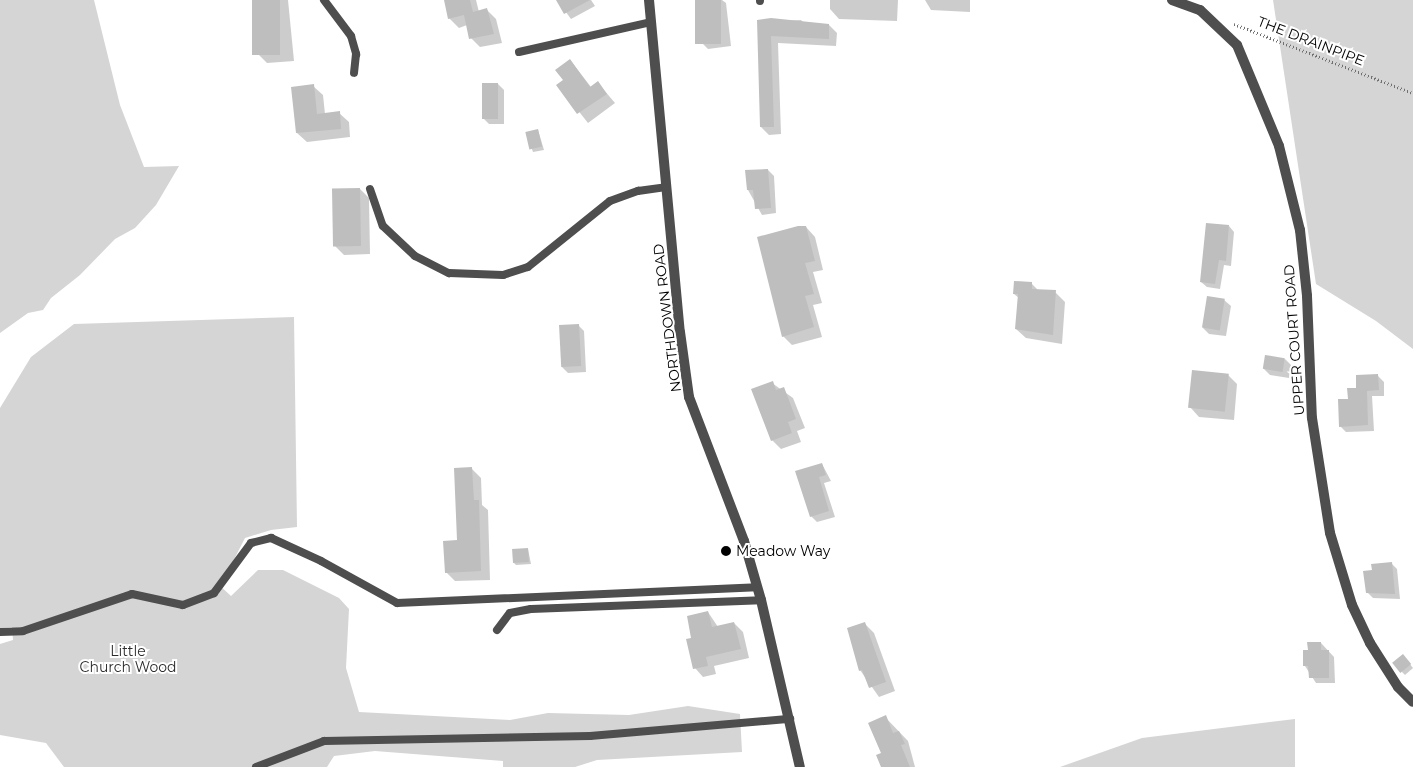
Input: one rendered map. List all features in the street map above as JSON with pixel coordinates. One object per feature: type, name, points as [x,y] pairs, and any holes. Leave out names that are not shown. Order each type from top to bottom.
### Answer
[{"type":"street","name":"NORTHDOWN ROAD","points":[[649,0],[680,332],[690,397],[711,461],[736,517],[761,600],[800,767]]},
{"type":"street","name":"UPPER COURT ROAD","points":[[1172,0],[1200,10],[1237,46],[1278,146],[1300,230],[1307,296],[1312,418],[1330,533],[1352,605],[1370,643],[1398,687],[1413,702]]},
{"type":"lane","points":[[324,0],[351,36],[356,54],[354,73]]},
{"type":"lane","points":[[519,52],[651,22]]},
{"type":"lane","points":[[370,189],[383,226],[415,256],[449,273],[502,275],[528,267],[610,201],[638,191],[666,187]]},
{"type":"lane","points":[[0,632],[23,631],[132,594],[183,605],[214,593],[251,543],[271,538],[321,561],[397,603],[757,587]]},
{"type":"lane","points":[[497,630],[510,613],[530,609],[761,600]]},
{"type":"lane","points":[[256,767],[324,741],[590,736],[790,719]]},
{"type":"path","name":"THE DRAINPIPE","points":[[1228,21],[1413,92]]},
{"type":"green space","points":[[0,0],[94,0],[120,105],[144,167],[179,166],[156,205],[135,228],[115,239],[80,275],[51,298],[43,310],[28,313],[0,333]]},
{"type":"green space","points":[[1273,0],[1413,0],[1413,349],[1376,321],[1316,284]]},
{"type":"green space","name":"Little Church Wood","points":[[294,317],[297,527],[271,530],[245,538],[224,579],[218,584],[231,596],[258,570],[283,570],[339,598],[349,609],[346,668],[359,712],[510,720],[548,713],[629,715],[688,706],[740,714],[742,752],[597,760],[575,767],[503,767],[503,761],[375,751],[334,756],[327,767],[64,767],[46,743],[0,735],[0,644],[13,640],[12,627],[0,628],[0,408],[31,357],[74,324]]},
{"type":"green space","points":[[1295,719],[1295,767],[1060,767],[1142,738]]},
{"type":"building","points":[[252,0],[280,0],[280,55],[252,55]]},
{"type":"building","points":[[444,0],[470,0],[473,12],[487,8],[494,34],[469,39],[464,15],[448,19]]},
{"type":"building","points":[[556,0],[590,0],[564,14]]},
{"type":"building","points":[[695,0],[721,0],[721,44],[695,44]]},
{"type":"building","points":[[771,18],[829,24],[829,39],[771,36],[774,127],[760,127],[757,20]]},
{"type":"building","points":[[570,59],[590,87],[598,81],[607,94],[577,114],[556,85],[563,80],[555,70]]},
{"type":"building","points":[[482,83],[498,83],[498,119],[482,119]]},
{"type":"building","points":[[314,84],[317,114],[340,111],[341,129],[296,133],[291,87]]},
{"type":"building","points":[[538,129],[542,147],[529,149],[525,132]]},
{"type":"building","points":[[768,169],[771,208],[755,209],[753,190],[747,190],[745,170]]},
{"type":"building","points":[[332,188],[360,188],[361,246],[333,246]]},
{"type":"building","points":[[1206,223],[1229,225],[1226,261],[1219,260],[1215,284],[1200,282]]},
{"type":"building","points":[[798,226],[806,226],[815,261],[805,263],[814,294],[805,296],[814,327],[782,337],[757,237]]},
{"type":"building","points":[[1014,281],[1032,282],[1032,289],[1056,290],[1053,335],[1015,329],[1018,294],[1013,294]]},
{"type":"building","points":[[1207,296],[1225,299],[1220,330],[1202,328]]},
{"type":"building","points":[[579,324],[581,366],[561,367],[559,325]]},
{"type":"building","points":[[1265,355],[1285,358],[1283,372],[1263,369]]},
{"type":"building","points":[[1192,370],[1229,374],[1225,412],[1188,408]]},
{"type":"building","points":[[1378,374],[1379,390],[1367,391],[1368,425],[1339,427],[1338,399],[1348,399],[1347,388],[1356,388],[1356,375]]},
{"type":"building","points":[[773,381],[776,390],[784,387],[796,419],[788,422],[792,433],[771,441],[751,389]]},
{"type":"building","points":[[822,463],[826,475],[819,477],[829,511],[810,517],[795,471]]},
{"type":"building","points":[[472,467],[474,500],[479,500],[481,571],[445,573],[443,541],[457,540],[454,468]]},
{"type":"building","points":[[528,548],[529,562],[513,563],[512,549]]},
{"type":"building","points":[[1392,562],[1395,594],[1366,593],[1363,571],[1372,570],[1371,564]]},
{"type":"building","points":[[708,611],[712,627],[734,622],[741,649],[706,657],[708,666],[693,669],[686,639],[691,638],[687,616]]},
{"type":"building","points":[[865,622],[886,682],[869,688],[862,670],[859,671],[847,628]]},
{"type":"building","points":[[1307,642],[1321,642],[1321,650],[1329,650],[1329,678],[1309,678],[1308,666],[1303,666],[1303,650],[1308,650]]},
{"type":"building","points":[[1403,654],[1411,664],[1400,673],[1392,663]]},
{"type":"building","points":[[886,715],[893,733],[899,731],[905,744],[901,745],[910,767],[881,767],[876,755],[881,753],[868,723]]},
{"type":"place","name":"Meadow Way","points":[[726,551]]}]
